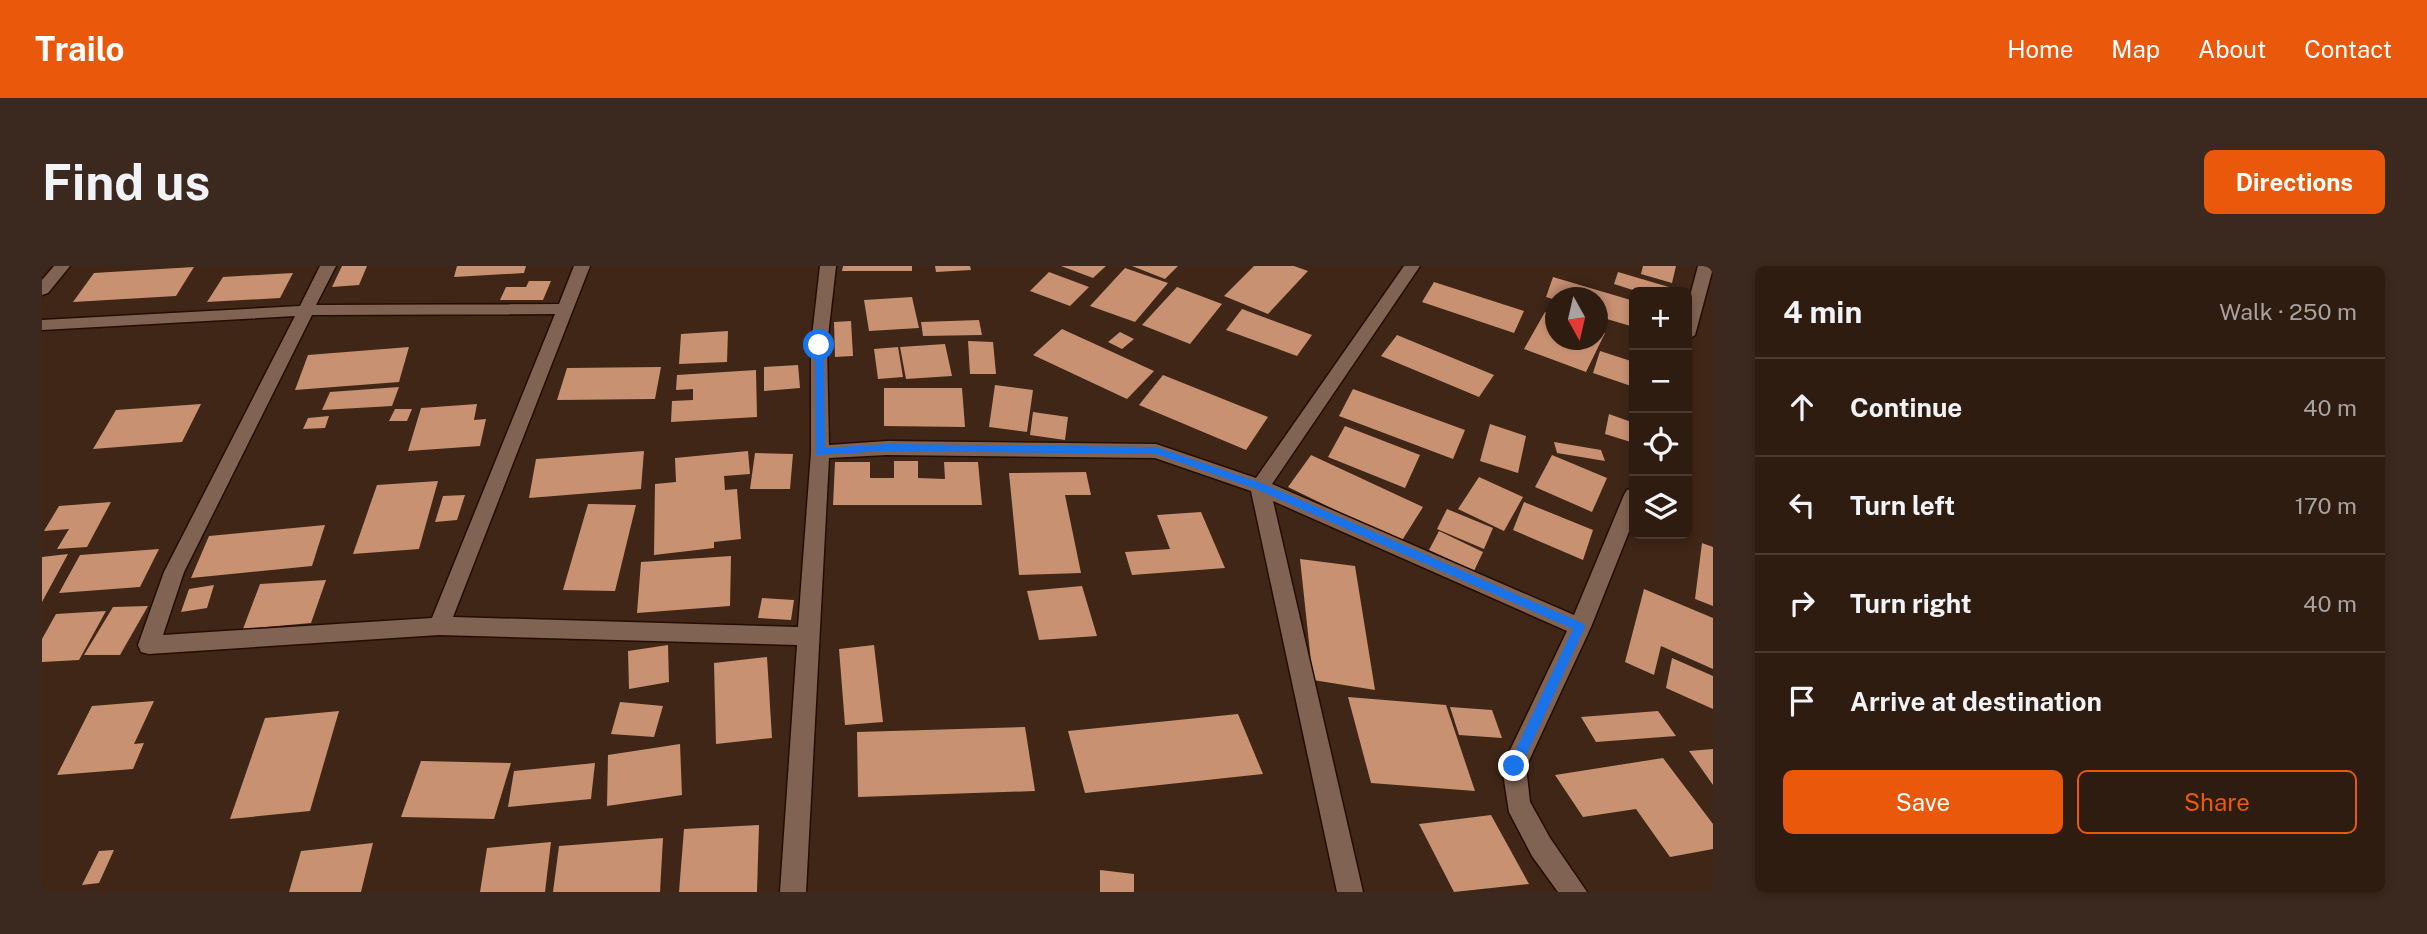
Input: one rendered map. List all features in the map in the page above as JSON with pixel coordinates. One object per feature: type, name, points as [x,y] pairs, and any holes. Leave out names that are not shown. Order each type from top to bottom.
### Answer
[{"type":"street","points":[[42,290],[62,266]]},
{"type":"street","points":[[328,266],[174,572],[149,645],[439,626],[808,636]]},
{"type":"street","points":[[439,626],[582,266]]},
{"type":"street","points":[[793,892],[820,452],[819,345],[828,266]]},
{"type":"street","points":[[1350,892],[1260,486],[1412,266]]},
{"type":"street","points":[[1692,317],[1706,266]]},
{"type":"street","points":[[42,325],[307,310],[564,309]]},
{"type":"street","points":[[820,452],[915,448],[1156,451],[1260,486],[1580,627]]},
{"type":"street","points":[[1574,892],[1541,847],[1518,804],[1514,766],[1580,627],[1629,507]]},
{"type":"building","points":[[342,266],[367,266],[359,285],[332,287]]},
{"type":"building","points":[[457,266],[526,266],[524,273],[454,277]]},
{"type":"building","points":[[843,266],[912,266],[912,271],[842,271]]},
{"type":"building","points":[[935,266],[970,266],[971,270],[936,272]]},
{"type":"building","points":[[1061,266],[1106,266],[1093,278]]},
{"type":"building","points":[[1132,266],[1178,266],[1165,279]]},
{"type":"building","points":[[1254,266],[1294,266],[1308,271],[1268,314],[1224,296]]},
{"type":"building","points":[[1643,266],[1676,266],[1672,283],[1641,274]]},
{"type":"building","points":[[194,267],[176,296],[73,302],[94,273]]},
{"type":"building","points":[[1125,268],[1168,283],[1135,322],[1090,306]]},
{"type":"building","points":[[1049,272],[1089,287],[1070,306],[1030,291]]},
{"type":"building","points":[[1618,272],[1669,287],[1629,289],[1614,284]]},
{"type":"building","points":[[293,273],[280,298],[207,302],[223,277]]},
{"type":"building","points":[[1553,277],[1587,287],[1550,287]]},
{"type":"building","points":[[529,281],[551,281],[543,300],[500,300],[506,287],[526,287]]},
{"type":"building","points":[[1434,282],[1524,311],[1514,333],[1422,302]]},
{"type":"building","points":[[1177,287],[1222,304],[1190,344],[1142,325]]},
{"type":"building","points":[[1608,293],[1629,300],[1629,326],[1608,319]]},
{"type":"building","points":[[912,297],[919,328],[869,331],[864,300]]},
{"type":"building","points":[[1242,309],[1312,335],[1297,356],[1226,330]]},
{"type":"building","points":[[1545,312],[1545,350],[1597,350],[1586,372],[1524,349]]},
{"type":"building","points":[[979,320],[982,335],[923,336],[921,322]]},
{"type":"building","points":[[851,321],[853,356],[835,357],[834,322]]},
{"type":"building","points":[[1062,329],[1154,371],[1127,399],[1033,355]]},
{"type":"building","points":[[728,331],[727,362],[679,364],[681,334]]},
{"type":"building","points":[[1120,332],[1134,339],[1122,349],[1108,342]]},
{"type":"building","points":[[1397,335],[1494,375],[1479,397],[1381,356]]},
{"type":"building","points":[[968,341],[993,342],[996,374],[970,374]]},
{"type":"building","points":[[945,344],[952,376],[906,379],[900,347]]},
{"type":"building","points":[[409,347],[399,382],[295,390],[308,355]]},
{"type":"building","points":[[898,347],[903,377],[878,379],[874,349]]},
{"type":"building","points":[[1600,351],[1629,360],[1629,385],[1593,373]]},
{"type":"building","points":[[798,365],[800,388],[764,391],[764,367]]},
{"type":"building","points":[[661,367],[655,399],[557,400],[567,368]]},
{"type":"building","points":[[756,370],[757,417],[671,422],[672,401],[693,400],[693,389],[676,390],[677,375]]},
{"type":"building","points":[[1163,375],[1268,417],[1246,450],[1139,405]]},
{"type":"building","points":[[995,385],[1033,390],[1027,432],[989,427]]},
{"type":"building","points":[[399,387],[392,406],[322,410],[330,392]]},
{"type":"building","points":[[884,388],[962,388],[965,427],[884,426]]},
{"type":"building","points":[[1353,389],[1465,430],[1453,459],[1339,416]]},
{"type":"building","points":[[201,404],[182,442],[93,449],[116,410]]},
{"type":"building","points":[[477,404],[474,420],[486,419],[480,446],[408,451],[421,408]]},
{"type":"building","points":[[395,409],[412,409],[407,421],[389,421]]},
{"type":"building","points":[[1033,412],[1068,417],[1065,440],[1030,435]]},
{"type":"building","points":[[1609,414],[1629,421],[1629,441],[1605,434]]},
{"type":"building","points":[[329,416],[325,428],[303,429],[308,418]]},
{"type":"building","points":[[1490,424],[1526,436],[1518,473],[1480,461]]},
{"type":"building","points":[[1345,426],[1420,455],[1405,488],[1328,457]]},
{"type":"building","points":[[1554,442],[1601,450],[1605,461],[1557,453]]},
{"type":"building","points":[[644,451],[641,489],[529,498],[536,459]]},
{"type":"building","points":[[748,451],[750,474],[724,476],[725,490],[737,489],[741,539],[714,542],[714,548],[654,555],[655,484],[676,482],[675,458]]},
{"type":"building","points":[[755,453],[793,454],[790,489],[750,489]]},
{"type":"building","points":[[1311,455],[1423,507],[1401,542],[1288,487]]},
{"type":"building","points":[[1552,455],[1607,478],[1592,512],[1535,487]]},
{"type":"building","points":[[894,461],[918,461],[918,478],[945,479],[944,462],[978,462],[982,505],[833,505],[835,462],[870,462],[870,478],[894,478]]},
{"type":"building","points":[[1086,472],[1091,495],[1065,495],[1081,573],[1019,575],[1009,473]]},
{"type":"building","points":[[1479,477],[1523,497],[1504,531],[1458,509]]},
{"type":"building","points":[[438,481],[419,549],[353,554],[377,485]]},
{"type":"building","points":[[465,495],[457,520],[435,522],[443,496]]},
{"type":"building","points":[[111,502],[87,547],[57,549],[69,529],[44,531],[59,506]]},
{"type":"building","points":[[1524,502],[1593,530],[1583,560],[1513,530]]},
{"type":"building","points":[[588,504],[636,505],[615,591],[563,590]]},
{"type":"building","points":[[1447,509],[1493,528],[1484,549],[1437,529]]},
{"type":"building","points":[[1201,512],[1225,568],[1132,575],[1125,552],[1170,549],[1157,515]]},
{"type":"building","points":[[325,525],[312,566],[191,578],[209,536]]},
{"type":"building","points":[[1439,531],[1483,552],[1474,571],[1429,550]]},
{"type":"building","points":[[1702,543],[1713,547],[1713,606],[1695,599]]},
{"type":"building","points":[[159,549],[140,587],[59,593],[80,555]]},
{"type":"building","points":[[68,554],[42,602],[42,557]]},
{"type":"building","points":[[731,556],[730,606],[637,613],[641,562]]},
{"type":"building","points":[[1300,559],[1355,566],[1375,690],[1313,680]]},
{"type":"building","points":[[326,580],[311,623],[243,629],[260,584]]},
{"type":"building","points":[[214,585],[207,608],[181,612],[189,589]]},
{"type":"building","points":[[1082,586],[1097,636],[1039,640],[1027,591]]},
{"type":"building","points":[[1644,589],[1713,618],[1713,669],[1661,646],[1654,675],[1625,662]]},
{"type":"building","points":[[762,598],[794,600],[791,620],[758,618]]},
{"type":"building","points":[[148,606],[120,655],[84,655],[113,607]]},
{"type":"building","points":[[106,611],[79,660],[42,662],[42,639],[56,614]]},
{"type":"building","points":[[668,645],[669,682],[629,689],[628,651]]},
{"type":"building","points":[[874,645],[883,722],[845,725],[839,649]]},
{"type":"building","points":[[767,657],[772,738],[716,744],[714,663]]},
{"type":"building","points":[[1672,658],[1713,676],[1713,709],[1666,688]]},
{"type":"building","points":[[1348,697],[1446,705],[1475,791],[1371,783]]},
{"type":"building","points":[[154,701],[134,744],[144,743],[133,769],[57,775],[92,706]]},
{"type":"building","points":[[620,702],[663,706],[654,737],[611,734]]},
{"type":"building","points":[[1450,707],[1492,710],[1502,738],[1459,735]]},
{"type":"building","points":[[339,711],[310,811],[230,819],[265,718]]},
{"type":"building","points":[[1658,711],[1676,736],[1596,742],[1581,717]]},
{"type":"building","points":[[1238,714],[1263,774],[1085,793],[1068,731]]},
{"type":"building","points":[[1025,727],[1035,791],[858,797],[857,732]]},
{"type":"building","points":[[680,744],[682,795],[607,806],[608,755]]},
{"type":"building","points":[[1713,749],[1713,785],[1689,751]]},
{"type":"building","points":[[1663,758],[1713,824],[1713,849],[1670,857],[1636,809],[1583,817],[1555,775]]},
{"type":"building","points":[[421,761],[511,763],[494,819],[401,817]]},
{"type":"building","points":[[595,763],[591,799],[508,807],[514,771]]},
{"type":"building","points":[[1491,815],[1529,884],[1454,892],[1419,824]]},
{"type":"building","points":[[759,825],[757,892],[679,892],[684,829]]},
{"type":"building","points":[[663,838],[660,892],[553,892],[559,846]]},
{"type":"building","points":[[551,842],[545,892],[480,892],[487,848]]},
{"type":"building","points":[[373,843],[361,892],[289,892],[301,851]]},
{"type":"building","points":[[114,850],[99,883],[82,885],[99,851]]},
{"type":"building","points":[[1100,870],[1134,874],[1134,892],[1100,892]]},
{"type":"route","points":[[819,345],[820,452],[887,448],[1038,447],[1156,451],[1260,486],[1580,627],[1514,766]]}]
